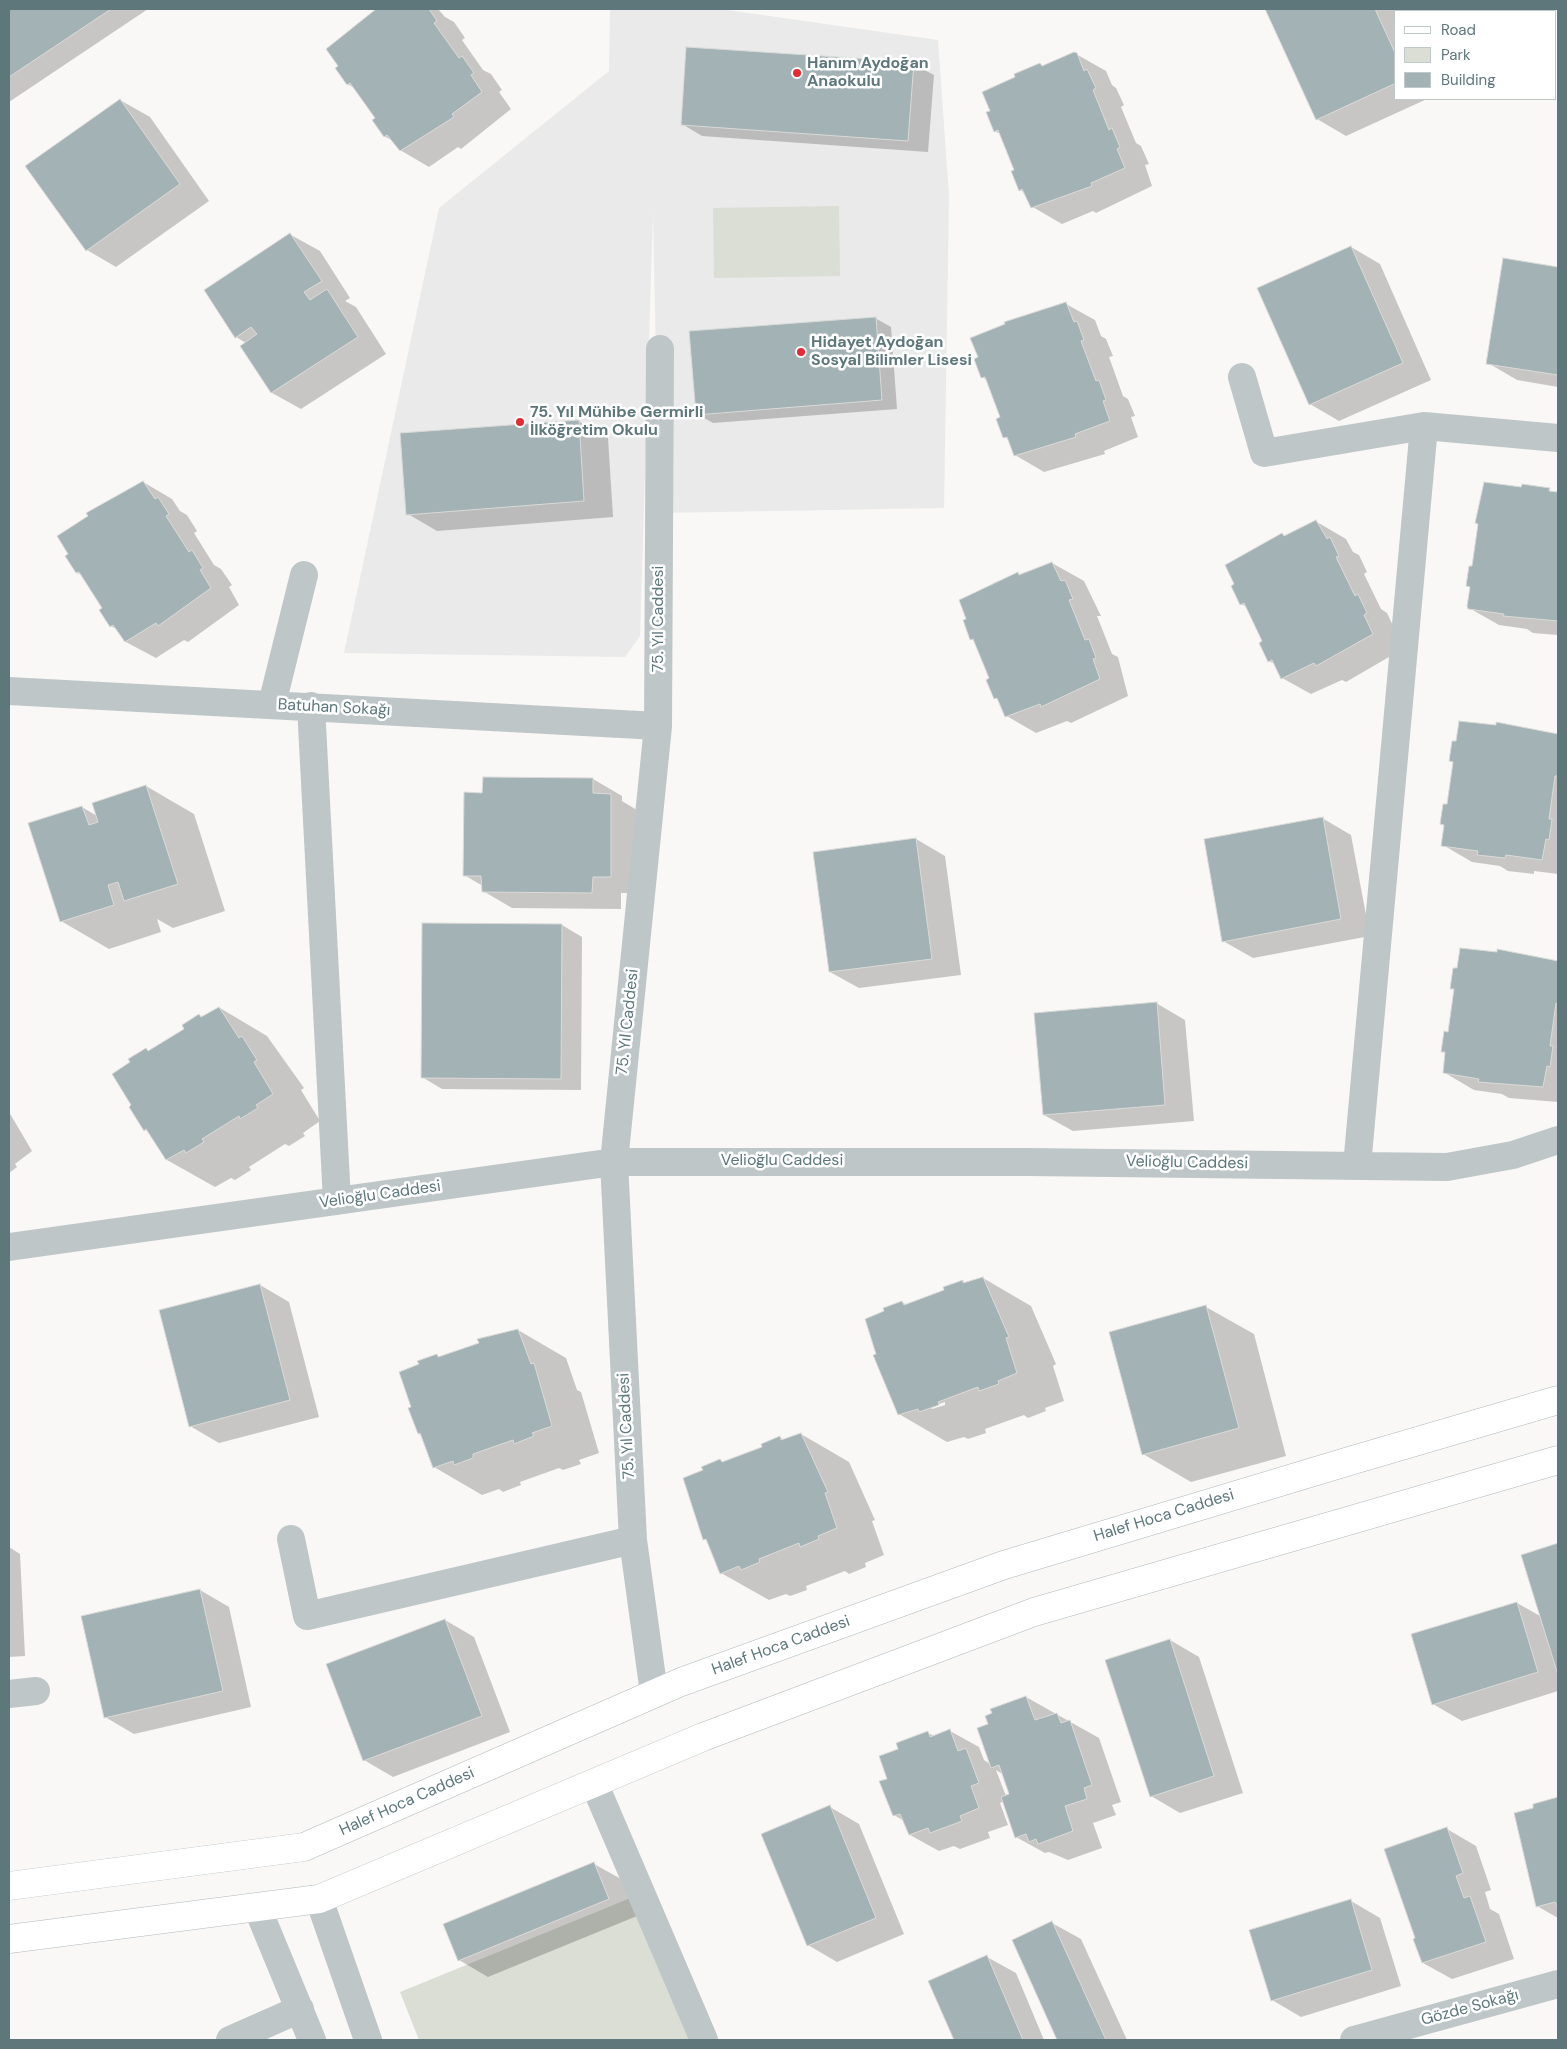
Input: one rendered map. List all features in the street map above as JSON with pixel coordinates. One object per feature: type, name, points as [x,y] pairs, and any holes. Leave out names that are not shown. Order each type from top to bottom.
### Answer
[{"type":"main road","name":"Halef Hoca Caddesi","points":[[9,1886],[304,1848],[681,1682],[1004,1565],[1558,1400]]},
{"type":"main road","points":[[9,1939],[319,1899],[703,1737],[1034,1612],[1558,1460]]},
{"type":"street","name":"75. Yıl Caddesi","points":[[654,1694],[633,1540],[614,1162],[658,726],[660,349]]},
{"type":"street","points":[[1242,377],[1264,453],[1424,426],[1558,438]]},
{"type":"street","points":[[1357,1166],[1424,426]]},
{"type":"street","points":[[272,704],[304,575]]},
{"type":"street","name":"Batuhan Sokağı","points":[[9,691],[658,726]]},
{"type":"street","points":[[311,706],[337,1201]]},
{"type":"street","name":"Velioğlu Caddesi","points":[[9,1248],[614,1162],[1028,1162],[1447,1166],[1513,1155],[1558,1140]]},
{"type":"street","points":[[291,1538],[307,1616],[633,1540]]},
{"type":"street","points":[[9,1694],[36,1691]]},
{"type":"street","points":[[594,1783],[704,2040]]},
{"type":"street","points":[[319,1899],[368,2040]]},
{"type":"street","points":[[257,1907],[312,2040]]},
{"type":"street","name":"Gözde Sokağı","points":[[1354,2040],[1558,1984]]},
{"type":"street","points":[[230,2040],[300,2009]]},
{"type":"shaded area","points":[[610,9],[720,9],[938,40],[949,196],[944,508],[659,513],[653,211],[640,636],[625,657],[344,653],[439,208],[609,71]]},
{"type":"green space","points":[[839,206],[840,276],[714,278],[713,208]]},
{"type":"green space","points":[[633,1897],[690,2040],[419,2040],[400,1992]]},
{"type":"building","points":[[9,9],[111,9],[9,77]]},
{"type":"building","points":[[376,9],[429,9],[437,21],[434,23],[459,58],[462,56],[474,73],[471,75],[482,92],[452,114],[454,117],[400,151],[387,135],[384,137],[372,120],[375,118],[350,83],[347,85],[335,68],[338,66],[326,49]]},
{"type":"building","points":[[1265,9],[1375,9],[1394,51],[1394,84],[1316,120]]},
{"type":"building","points":[[686,47],[914,62],[908,141],[681,125]]},
{"type":"building","points":[[1074,52],[1077,53],[1084,71],[1087,69],[1096,88],[1093,90],[1109,130],[1112,128],[1120,147],[1117,149],[1125,168],[1091,183],[1092,186],[1031,208],[1022,189],[1019,191],[1011,171],[1014,170],[998,130],[994,132],[986,112],[990,111],[982,92],[1015,77],[1014,74],[1040,63],[1042,66]]},
{"type":"building","points":[[120,99],[180,184],[86,251],[25,166]]},
{"type":"building","points":[[290,233],[322,281],[304,292],[310,300],[327,289],[358,337],[271,393],[240,346],[257,334],[251,327],[235,338],[204,290]]},
{"type":"building","points":[[1351,246],[1403,363],[1309,405],[1257,288]]},
{"type":"building","points":[[1503,258],[1558,267],[1558,375],[1486,364]]},
{"type":"building","points":[[1066,302],[1074,322],[1077,321],[1084,340],[1081,341],[1096,381],[1099,380],[1106,400],[1103,401],[1110,421],[1075,434],[1076,437],[1014,456],[1007,437],[1003,438],[996,419],[1000,417],[985,377],[981,378],[974,359],[978,357],[970,338],[1005,324],[1004,322]]},
{"type":"building","points":[[876,317],[882,400],[696,415],[689,331]]},
{"type":"building","points":[[579,420],[584,501],[406,515],[400,433]]},
{"type":"building","points":[[143,481],[155,499],[158,497],[169,514],[166,516],[189,552],[192,550],[203,568],[200,570],[211,588],[158,626],[156,623],[125,642],[113,625],[110,627],[99,610],[102,608],[79,572],[76,573],[65,556],[68,554],[57,536],[88,516],[86,513]]},
{"type":"building","points":[[1484,482],[1521,487],[1522,484],[1550,488],[1549,491],[1558,492],[1558,621],[1503,616],[1504,614],[1468,609],[1470,587],[1466,586],[1469,566],[1472,566],[1478,524],[1475,523]]},
{"type":"building","points":[[1316,520],[1327,539],[1330,537],[1339,556],[1336,557],[1355,596],[1358,594],[1367,613],[1364,615],[1373,634],[1316,666],[1314,663],[1281,679],[1272,660],[1268,662],[1259,643],[1262,641],[1244,603],[1240,605],[1231,586],[1234,584],[1225,565],[1282,533],[1284,536]]},
{"type":"building","points":[[1052,562],[1061,581],[1065,580],[1073,599],[1069,600],[1085,640],[1089,639],[1096,658],[1093,659],[1100,679],[1041,707],[1040,704],[1005,717],[997,698],[994,699],[986,680],[989,678],[973,639],[970,640],[963,620],[966,619],[959,600],[1018,572],[1019,575]]},
{"type":"building","points":[[1459,721],[1496,725],[1496,722],[1558,734],[1558,776],[1555,776],[1549,819],[1552,819],[1549,840],[1546,839],[1542,860],[1506,855],[1505,858],[1477,855],[1478,851],[1441,846],[1444,825],[1440,824],[1443,804],[1447,804],[1453,762],[1449,761],[1452,741],[1456,741]]},
{"type":"building","points":[[483,777],[593,778],[593,793],[611,794],[611,877],[593,877],[592,893],[482,892],[481,876],[463,876],[464,792],[482,793]]},
{"type":"building","points":[[146,785],[178,884],[124,901],[118,882],[108,885],[114,905],[60,922],[28,823],[82,806],[89,825],[98,822],[92,803]]},
{"type":"building","points":[[1323,817],[1341,919],[1222,942],[1204,839]]},
{"type":"building","points":[[916,838],[932,959],[829,972],[813,852]]},
{"type":"building","points":[[422,923],[562,924],[561,1079],[421,1078]]},
{"type":"building","points":[[1460,948],[1497,952],[1497,949],[1558,961],[1558,1004],[1556,1003],[1550,1046],[1553,1046],[1550,1067],[1547,1066],[1543,1087],[1478,1082],[1479,1079],[1443,1073],[1445,1052],[1441,1052],[1444,1031],[1448,1032],[1454,989],[1450,989],[1453,968],[1457,968]]},
{"type":"building","points":[[1157,1002],[1165,1105],[1043,1115],[1034,1013]]},
{"type":"building","points":[[219,1007],[239,1038],[242,1036],[257,1060],[254,1062],[273,1094],[256,1105],[258,1108],[240,1119],[239,1116],[202,1139],[204,1142],[186,1153],[184,1150],[166,1160],[146,1129],[144,1131],[112,1074],[130,1062],[128,1059],[146,1048],[148,1051],[184,1029],[182,1025],[199,1014],[201,1017]]},
{"type":"building","points":[[983,1277],[1009,1337],[1006,1338],[1017,1373],[998,1381],[999,1384],[979,1391],[978,1387],[938,1402],[939,1405],[919,1412],[918,1409],[898,1415],[873,1355],[876,1354],[865,1319],[884,1311],[883,1308],[902,1301],[904,1305],[944,1290],[943,1287],[963,1280],[963,1283]]},
{"type":"building","points":[[260,1284],[290,1400],[189,1427],[159,1310]]},
{"type":"building","points":[[1206,1305],[1239,1428],[1142,1455],[1109,1332]]},
{"type":"building","points":[[518,1329],[531,1364],[534,1363],[552,1426],[532,1433],[534,1436],[514,1444],[513,1440],[473,1454],[473,1458],[454,1465],[453,1461],[433,1468],[408,1408],[411,1407],[399,1372],[419,1364],[417,1361],[437,1354],[438,1357],[479,1343],[477,1339]]},
{"type":"building","points":[[801,1433],[828,1492],[825,1493],[837,1528],[818,1536],[819,1539],[800,1547],[799,1543],[759,1559],[760,1562],[741,1570],[739,1566],[720,1574],[706,1539],[703,1540],[683,1478],[703,1470],[701,1467],[720,1459],[722,1462],[762,1447],[761,1444],[780,1436],[781,1440]]},
{"type":"building","points":[[1558,1543],[1558,1675],[1521,1555]]},
{"type":"building","points":[[200,1589],[223,1691],[104,1718],[81,1616]]},
{"type":"building","points":[[1517,1602],[1538,1672],[1432,1705],[1411,1634]]},
{"type":"building","points":[[445,1619],[482,1716],[363,1761],[326,1664]]},
{"type":"building","points":[[1170,1639],[1214,1776],[1150,1797],[1105,1660]]},
{"type":"building","points":[[1026,1696],[1035,1720],[1057,1713],[1061,1723],[1070,1720],[1092,1785],[1084,1788],[1087,1799],[1065,1806],[1073,1831],[1038,1844],[1036,1839],[1029,1842],[1026,1834],[1015,1838],[1001,1797],[1009,1794],[999,1765],[991,1768],[977,1728],[988,1724],[985,1716],[992,1713],[990,1709]]},
{"type":"building","points":[[950,1729],[958,1751],[966,1748],[979,1783],[971,1786],[979,1808],[960,1816],[962,1821],[930,1833],[928,1828],[909,1835],[900,1814],[893,1816],[879,1781],[887,1779],[879,1756],[898,1749],[896,1743],[928,1731],[930,1737]]},
{"type":"building","points":[[1558,1797],[1558,1906],[1555,1902],[1536,1907],[1514,1813],[1533,1808],[1533,1804]]},
{"type":"building","points":[[830,1805],[876,1918],[807,1946],[761,1834]]},
{"type":"building","points":[[1447,1827],[1463,1873],[1456,1876],[1464,1898],[1470,1896],[1486,1942],[1422,1963],[1384,1849]]},
{"type":"building","points":[[594,1862],[609,1899],[458,1961],[443,1924]]},
{"type":"building","points":[[1351,1899],[1372,1970],[1271,2001],[1249,1930]]},
{"type":"building","points":[[1052,1921],[1106,2040],[1057,2040],[1012,1940]]},
{"type":"building","points":[[987,1955],[1023,2040],[954,2040],[928,1981]]},
{"type":"place","name":"Hanım Aydoğan Anaokulu","points":[[797,73]]},
{"type":"place","name":"Hidayet Aydoğan Sosyal Bilimler Lisesi","points":[[801,352]]},
{"type":"place","name":"75. Yıl Mühibe Germirli İlköğretim Okulu","points":[[520,422]]}]
